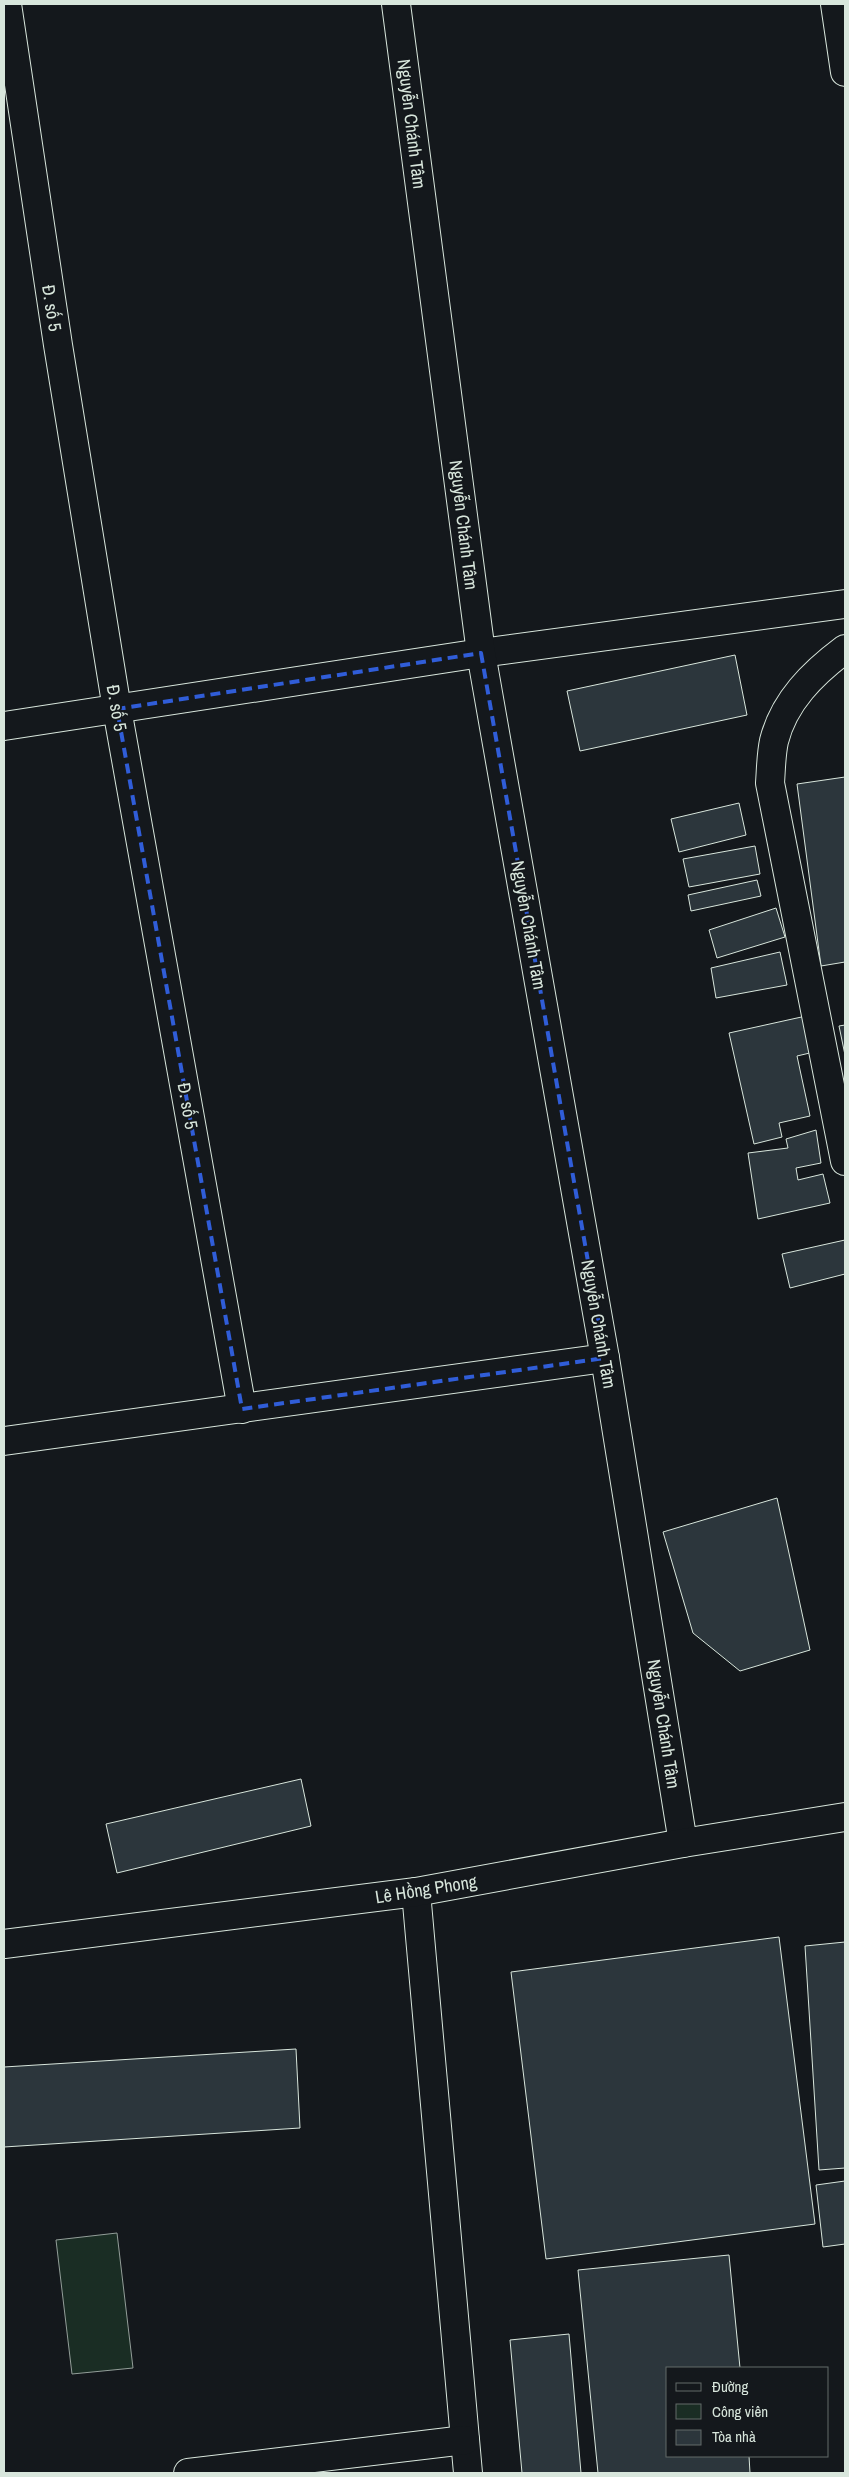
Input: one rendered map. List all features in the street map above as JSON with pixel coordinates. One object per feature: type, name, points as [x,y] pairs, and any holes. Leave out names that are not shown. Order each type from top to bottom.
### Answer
[{"type":"main road","name":"Đ. số 5","points":[[7,4],[58,345],[116,709],[242,1409]]},
{"type":"main road","name":"Nguyễn Chánh Tâm","points":[[396,4],[481,653],[605,1358],[683,1843]]},
{"type":"main road","points":[[835,4],[845,72]]},
{"type":"main road","points":[[4,726],[481,653],[845,604]]},
{"type":"main road","points":[[845,649],[822,666],[790,701],[774,741],[770,783],[845,1161]]},
{"type":"main road","points":[[4,1442],[605,1358]]},
{"type":"main road","name":"Lê Hồng Phong","points":[[4,1944],[416,1892],[683,1843],[845,1816]]},
{"type":"main road","points":[[416,1892],[468,2473]]},
{"type":"main road","points":[[188,2473],[465,2440]]},
{"type":"highlighted area","points":[[481,653],[605,1358],[242,1409],[117,709]]},
{"type":"green space","points":[[117,2233],[133,2368],[72,2374],[56,2240]]},
{"type":"building","points":[[735,655],[747,715],[580,751],[567,691]]},
{"type":"building","points":[[845,777],[845,962],[821,966],[797,784]]},
{"type":"building","points":[[739,803],[746,835],[679,852],[671,819]]},
{"type":"building","points":[[755,846],[760,874],[689,887],[683,859]]},
{"type":"building","points":[[757,880],[761,896],[691,911],[688,895]]},
{"type":"building","points":[[776,908],[785,937],[717,958],[709,930]]},
{"type":"building","points":[[780,952],[787,985],[716,998],[711,968]]},
{"type":"building","points":[[806,1016],[814,1052],[797,1056],[810,1116],[779,1123],[782,1137],[754,1144],[729,1033]]},
{"type":"building","points":[[845,1025],[845,1055],[839,1026]]},
{"type":"building","points":[[816,1130],[821,1163],[796,1168],[798,1180],[823,1174],[830,1203],[758,1219],[748,1153],[788,1148],[786,1139]]},
{"type":"building","points":[[845,1240],[845,1274],[790,1288],[782,1254]]},
{"type":"building","points":[[777,1498],[810,1650],[740,1671],[693,1633],[663,1532]]},
{"type":"building","points":[[301,1779],[311,1826],[117,1873],[106,1824]]},
{"type":"building","points":[[779,1937],[815,2224],[546,2259],[511,1972]]},
{"type":"building","points":[[845,1942],[845,2168],[819,2170],[805,1946]]},
{"type":"building","points":[[296,2049],[300,2128],[4,2147],[4,2067]]},
{"type":"building","points":[[845,2181],[845,2244],[823,2247],[816,2185]]},
{"type":"building","points":[[729,2255],[740,2367],[666,2367],[666,2457],[749,2457],[750,2473],[598,2473],[578,2270]]},
{"type":"building","points":[[569,2334],[581,2473],[522,2473],[510,2340]]}]
